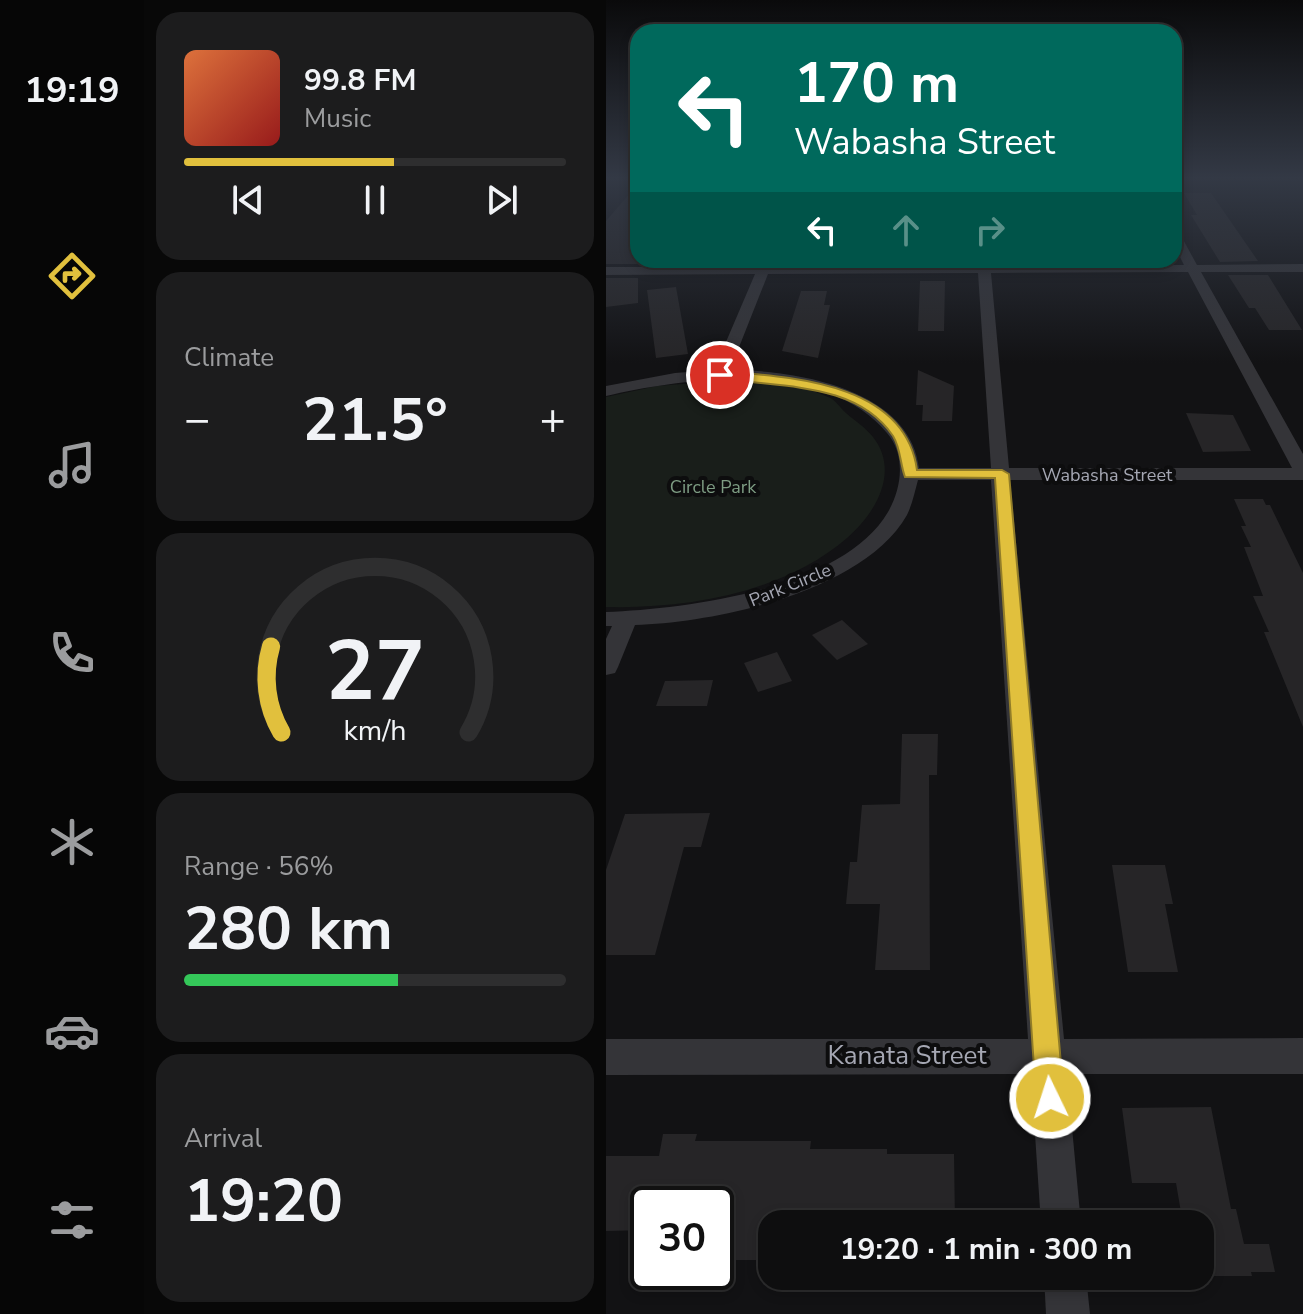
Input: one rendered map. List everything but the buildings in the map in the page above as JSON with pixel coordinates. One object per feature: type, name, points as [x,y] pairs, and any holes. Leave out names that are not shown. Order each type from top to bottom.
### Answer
[{"type":"street","points":[[1182,248],[1303,473]]},
{"type":"street","points":[[606,281],[724,268]]},
{"type":"street","points":[[720,375],[764,268]]},
{"type":"street","points":[[984,268],[1060,1210]]},
{"type":"street","points":[[1182,268],[1303,268]]},
{"type":"street","points":[[606,271],[670,272]]},
{"type":"street","points":[[606,391],[663,379],[720,375],[800,382],[854,399],[885,419],[908,454],[910,474]]},
{"type":"street","name":"Wabasha Street","points":[[910,474],[1303,473]]},
{"type":"street","name":"Park Circle","points":[[616,620],[681,616],[735,606],[819,576],[856,553],[889,523],[904,498],[910,474]]},
{"type":"street","points":[[606,667],[616,620]]},
{"type":"street","name":"Kanata Street","points":[[606,1057],[1303,1056]]},
{"type":"street","points":[[1066,1290],[1068,1314]]},
{"type":"green space","name":"Circle Park","points":[[733,380],[793,386],[833,400],[870,433],[881,450],[884,477],[875,504],[858,528],[822,557],[764,585],[701,601],[606,607],[606,397],[657,386]]},
{"type":"route","points":[[720,375],[785,379],[829,389],[854,399],[893,427],[908,454],[910,474],[1002,474],[1050,1098]]}]
